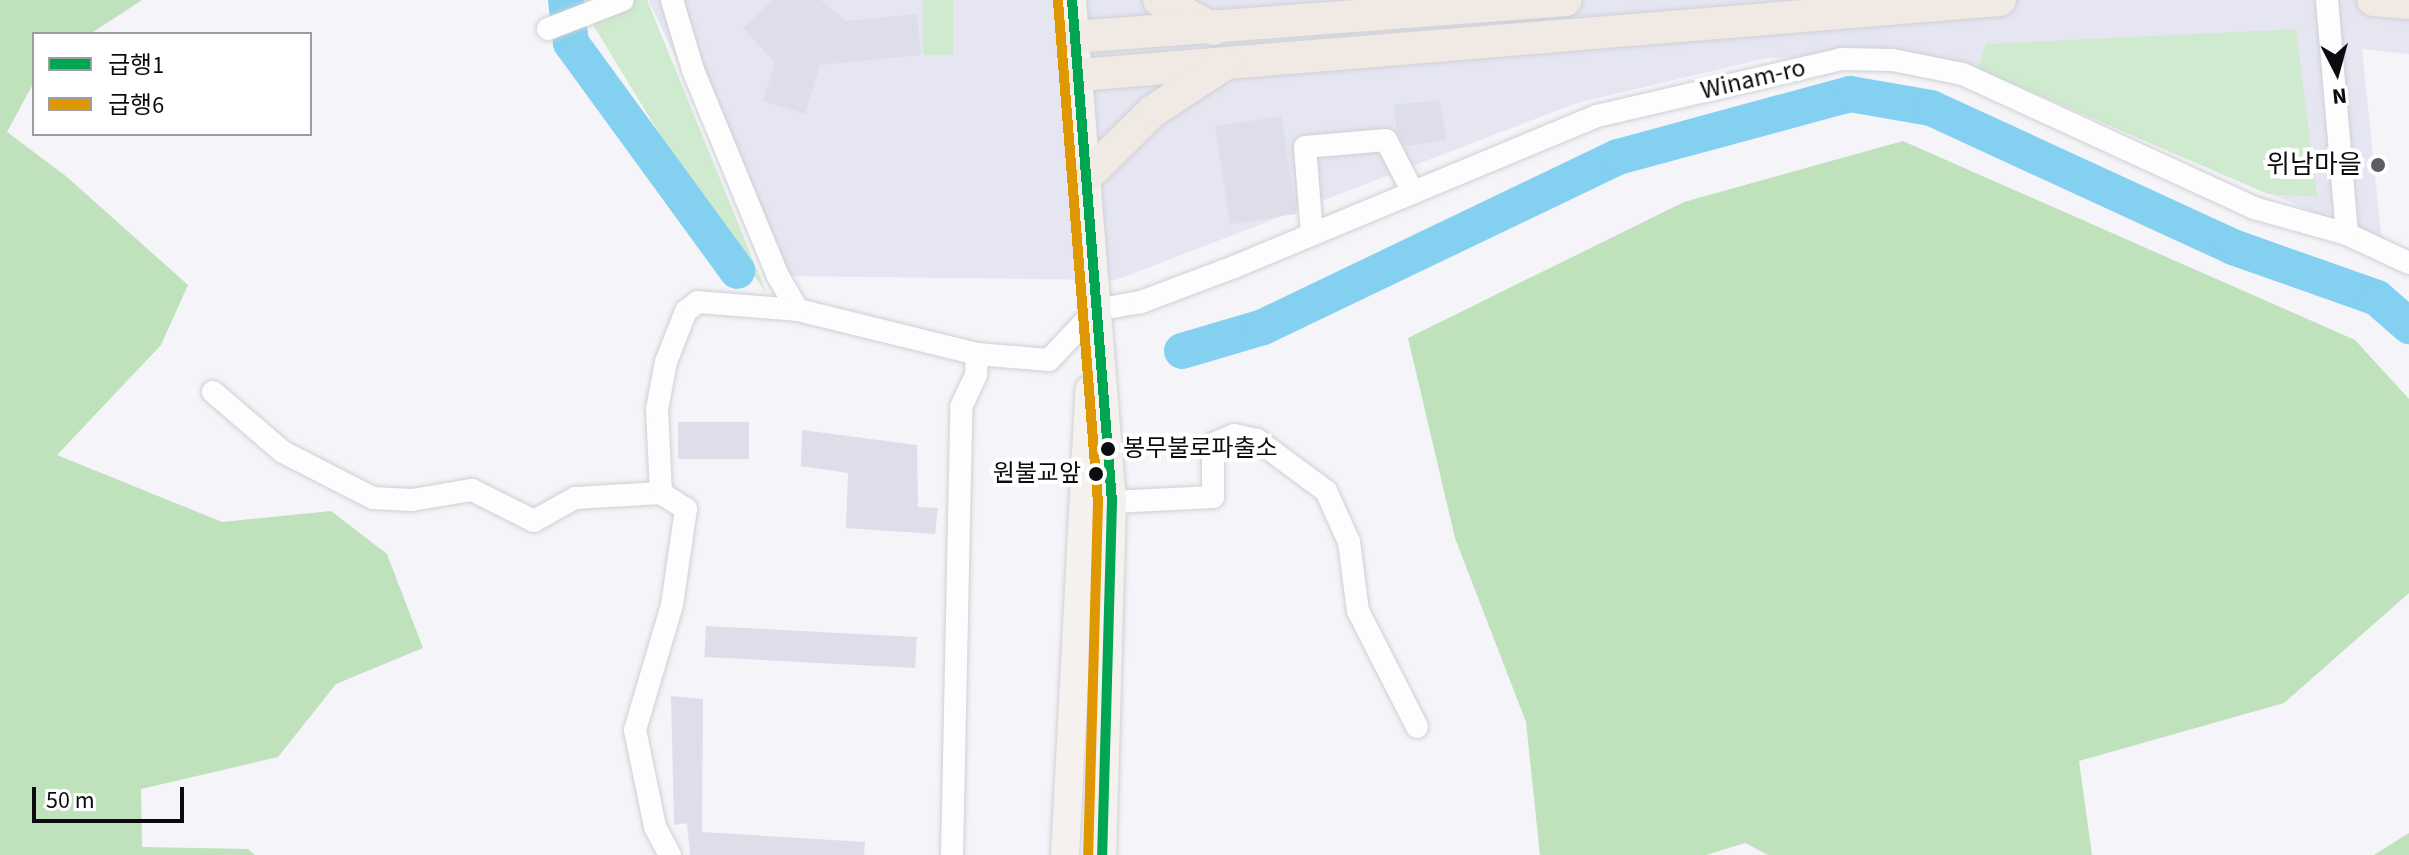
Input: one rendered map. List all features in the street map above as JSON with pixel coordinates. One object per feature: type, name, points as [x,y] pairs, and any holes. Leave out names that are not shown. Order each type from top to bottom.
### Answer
[{"type":"highway","points":[[1159,0],[1214,29]]},
{"type":"highway","points":[[1075,37],[1214,29],[1566,0]]},
{"type":"highway","points":[[1080,75],[2000,0]]},
{"type":"highway","points":[[1088,175],[1153,111],[1227,63]]},
{"type":"main road","points":[[1072,0],[1112,502],[1102,855]]},
{"type":"main road","points":[[1065,855],[1079,507],[1096,310]]},
{"type":"street","points":[[548,29],[622,0]]},
{"type":"street","points":[[672,0],[693,70],[778,276],[798,310]]},
{"type":"street","points":[[2327,0],[2347,234]]},
{"type":"street","name":"Winam-ro","points":[[1096,310],[1141,302],[1597,116],[1841,59],[1893,60],[1963,74],[2254,208],[2347,234],[2409,263]]},
{"type":"street","points":[[1312,234],[1305,147],[1386,140],[1413,192]]},
{"type":"street","points":[[661,493],[657,409],[666,362],[686,311],[698,302],[798,310],[977,354],[1049,360],[1096,310]]},
{"type":"street","points":[[952,855],[961,407],[976,375],[977,354]]},
{"type":"street","points":[[213,392],[283,452],[373,498],[412,500],[472,490],[534,521],[575,498],[661,493],[686,509],[672,605],[635,730],[655,827],[670,855]]},
{"type":"street","points":[[1112,502],[1213,497],[1213,444],[1234,435],[1257,440],[1326,491],[1349,542],[1358,611],[1417,727]]},
{"type":"shaded area","points":[[648,0],[2409,0],[2409,54],[2362,49],[2381,234],[2390,245],[1978,69],[1900,56],[1767,58],[1577,103],[1116,280],[782,276]]},
{"type":"green space","points":[[0,0],[142,0],[93,32],[32,32],[32,86],[7,132],[67,177],[188,285],[161,345],[57,455],[222,522],[331,511],[387,554],[423,648],[336,684],[278,757],[141,789],[142,847],[248,849],[255,855],[0,855]]},
{"type":"green space","points":[[578,0],[647,0],[767,294],[679,166]]},
{"type":"green space","points":[[923,0],[953,0],[953,55],[923,55]]},
{"type":"green space","points":[[2296,29],[2317,197],[2268,194],[1978,69],[1986,44]]},
{"type":"green space","points":[[1903,141],[2355,340],[2409,399],[2409,593],[2284,703],[2079,761],[2092,855],[1768,855],[1745,843],[1706,855],[1540,855],[1526,722],[1455,538],[1408,338],[1684,202]]},
{"type":"green space","points":[[2409,833],[2409,855],[2374,855]]},
{"type":"building","points":[[772,0],[821,0],[846,21],[917,14],[921,55],[820,65],[805,114],[763,101],[775,63],[743,28]]},
{"type":"building","points":[[1439,100],[1447,140],[1405,146],[1397,132],[1394,105]]},
{"type":"building","points":[[1281,116],[1296,214],[1230,224],[1215,126]]},
{"type":"building","points":[[678,422],[749,422],[749,459],[678,459]]},
{"type":"building","points":[[802,430],[917,445],[918,507],[938,508],[935,534],[846,528],[848,473],[801,466]]},
{"type":"building","points":[[706,626],[917,637],[915,668],[704,657]]},
{"type":"building","points":[[671,696],[703,699],[702,832],[865,842],[864,855],[690,855],[687,823],[674,825]]},
{"type":"waterway","points":[[566,0],[571,43],[737,271]]},
{"type":"waterway","points":[[1182,351],[1263,327],[1618,157],[1850,94],[1931,108],[2233,247],[2377,298],[2409,326]]},
{"type":"transit line","name":"급행1","points":[[1072,0],[1112,502],[1102,855]]},
{"type":"transit line","name":"급행6","points":[[1058,1],[1098,502],[1088,855]]},
{"type":"place","name":"위남마을","points":[[2378,165]]},
{"type":"place","name":"봉무불로파출소","points":[[1108,449]]},
{"type":"place","name":"원불교앞","points":[[1096,474]]}]
